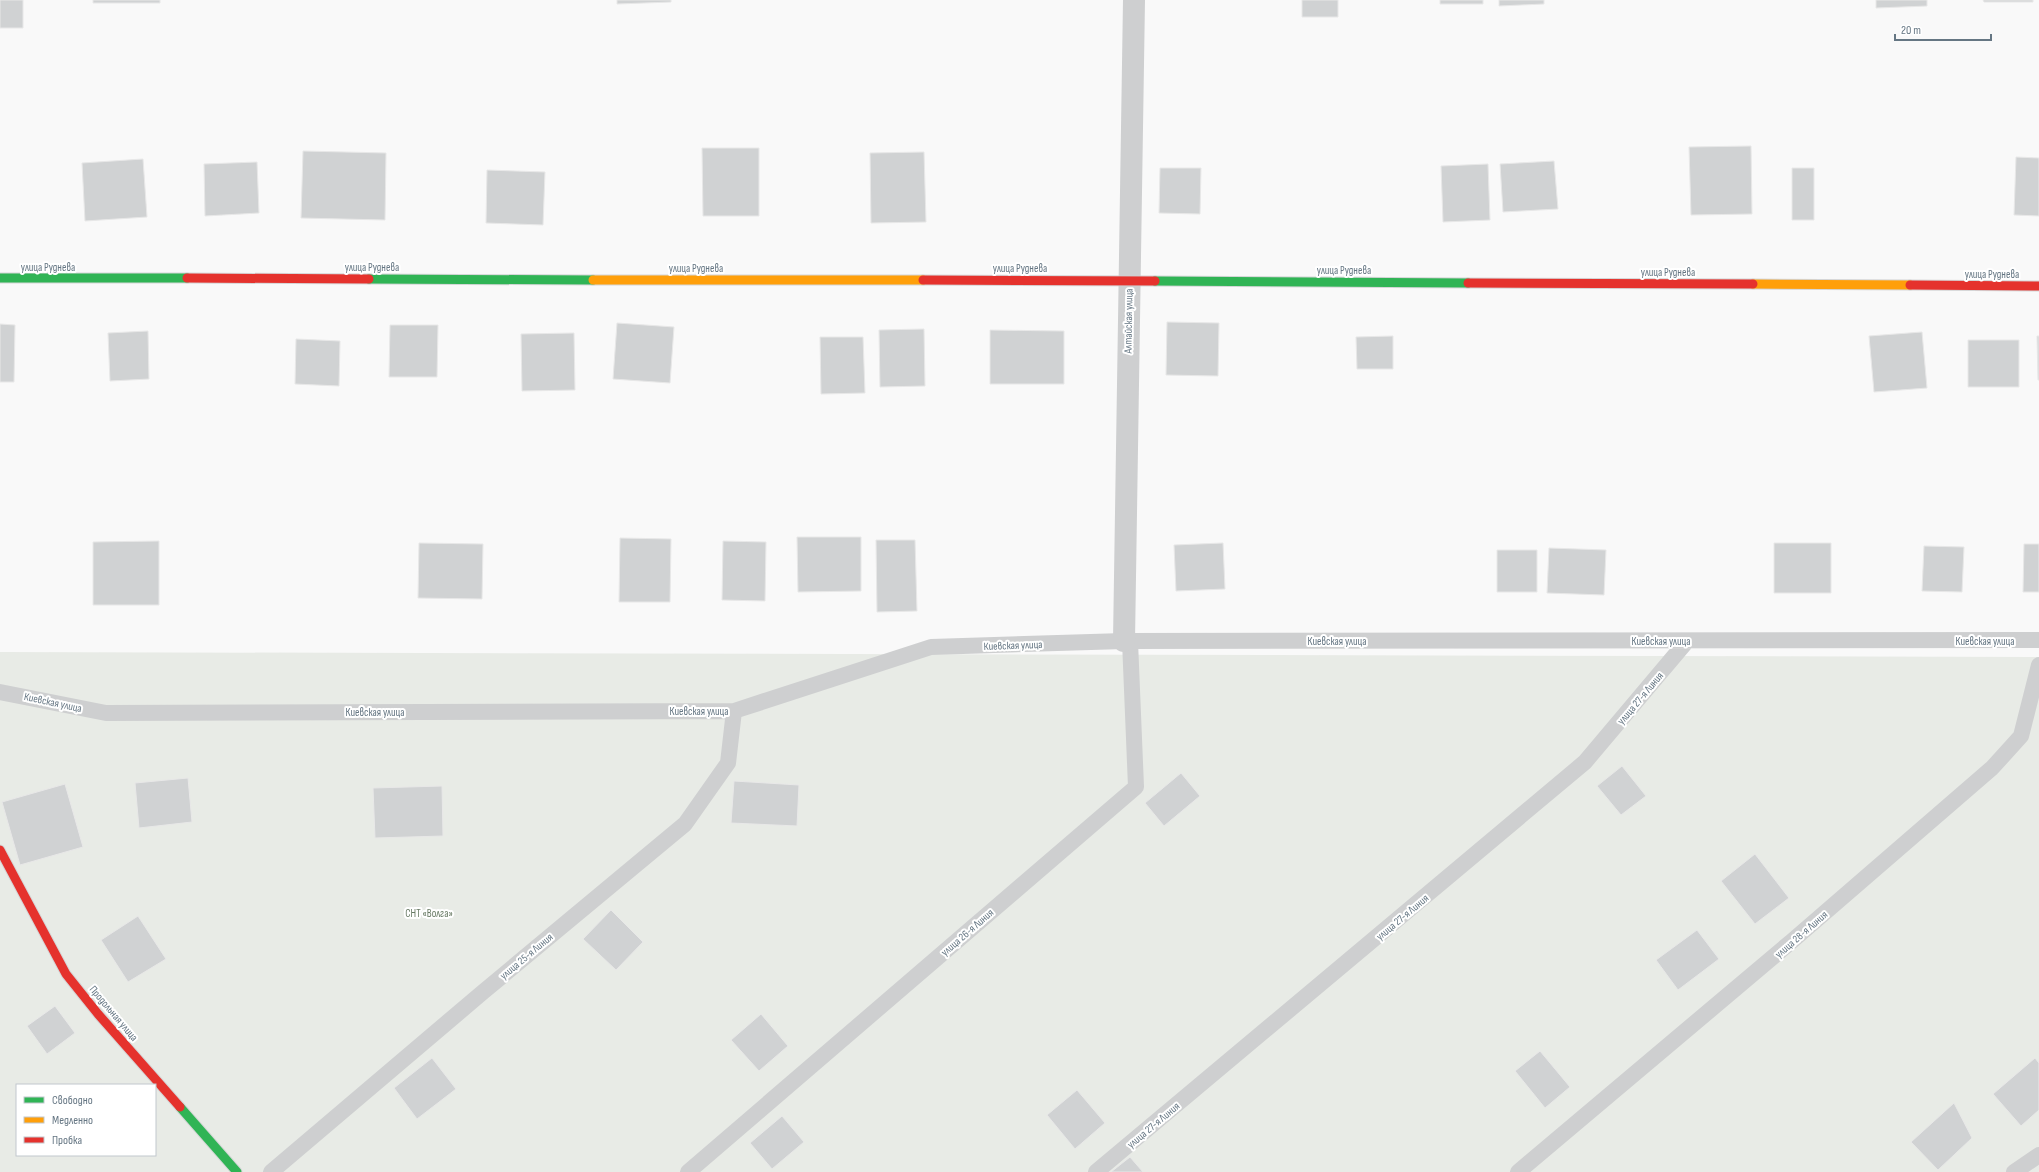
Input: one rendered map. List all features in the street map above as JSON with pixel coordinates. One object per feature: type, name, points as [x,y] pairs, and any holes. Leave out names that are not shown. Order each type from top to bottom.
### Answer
[{"type":"street","name":"Алтайская улица","points":[[1127,641],[1128,281],[1134,0]]},
{"type":"street","name":"улица Руднева","points":[[0,278],[1128,281],[2039,286]]},
{"type":"street","name":"Продольная улица","points":[[0,850],[66,974],[98,1014],[237,1172]]},
{"type":"lane","name":"Киевская улица","points":[[0,692],[106,713],[734,711],[931,648],[1127,641],[2039,640]]},
{"type":"lane","name":"улица 26-я Линия","points":[[688,1172],[1136,788],[1127,641]]},
{"type":"lane","name":"улица 27-я Линия","points":[[1096,1172],[1585,762],[1688,641]]},
{"type":"lane","name":"улица 28-я Линия","points":[[1518,1172],[1792,941],[1992,768],[2021,736],[2039,665]]},
{"type":"lane","name":"улица 25-я Линия","points":[[271,1172],[685,824],[728,763],[734,711]]},
{"type":"lane","points":[[2014,1172],[2039,1155]]},
{"type":"green space","name":"СНТ «Волга»","points":[[0,652],[2039,657],[2039,1172],[0,1172]]},
{"type":"building","points":[[0,0],[23,0],[23,28],[0,28]]},
{"type":"building","points":[[93,0],[160,0],[160,3],[93,3]]},
{"type":"building","points":[[617,0],[671,0],[671,2],[617,4]]},
{"type":"building","points":[[1302,0],[1338,0],[1338,17],[1302,17]]},
{"type":"building","points":[[1440,0],[1483,0],[1483,4],[1440,4]]},
{"type":"building","points":[[1499,0],[1544,0],[1544,4],[1499,6]]},
{"type":"building","points":[[1876,0],[1927,0],[1927,6],[1876,8]]},
{"type":"building","points":[[1983,0],[2033,0],[2033,2],[1984,2]]},
{"type":"building","points":[[1751,146],[1752,214],[1691,215],[1689,147]]},
{"type":"building","points":[[702,148],[759,148],[759,216],[703,216]]},
{"type":"building","points":[[303,151],[386,153],[385,220],[301,218]]},
{"type":"building","points":[[924,152],[926,222],[871,223],[870,153]]},
{"type":"building","points":[[2016,157],[2039,158],[2039,216],[2014,215]]},
{"type":"building","points":[[143,159],[147,217],[85,221],[82,163]]},
{"type":"building","points":[[1554,161],[1558,209],[1503,212],[1500,164]]},
{"type":"building","points":[[257,162],[259,213],[205,216],[204,164]]},
{"type":"building","points":[[1488,164],[1490,220],[1443,222],[1441,166]]},
{"type":"building","points":[[1160,168],[1201,168],[1200,214],[1159,213]]},
{"type":"building","points":[[1792,168],[1814,168],[1814,220],[1792,220]]},
{"type":"building","points":[[487,170],[545,172],[543,225],[486,223]]},
{"type":"building","points":[[1167,322],[1219,323],[1218,376],[1166,375]]},
{"type":"building","points":[[617,323],[674,327],[670,383],[613,379]]},
{"type":"building","points":[[0,324],[15,325],[14,382],[0,382]]},
{"type":"building","points":[[390,325],[438,325],[437,377],[389,377]]},
{"type":"building","points":[[924,329],[925,386],[880,387],[879,330]]},
{"type":"building","points":[[990,330],[1064,331],[1064,384],[990,384]]},
{"type":"building","points":[[148,331],[149,379],[110,381],[108,333]]},
{"type":"building","points":[[1922,332],[1927,388],[1874,392],[1869,336]]},
{"type":"building","points":[[574,333],[575,390],[522,391],[521,334]]},
{"type":"building","points":[[1393,336],[1393,369],[1357,369],[1356,337]]},
{"type":"building","points":[[2037,336],[2039,336],[2039,380],[2038,380]]},
{"type":"building","points":[[820,337],[863,337],[865,393],[821,394]]},
{"type":"building","points":[[296,339],[340,341],[339,386],[295,384]]},
{"type":"building","points":[[1968,340],[2019,340],[2019,387],[1968,387]]},
{"type":"building","points":[[797,537],[861,537],[861,591],[798,592]]},
{"type":"building","points":[[620,538],[671,539],[670,602],[619,602]]},
{"type":"building","points":[[876,540],[915,540],[917,611],[877,612]]},
{"type":"building","points":[[159,541],[159,605],[93,605],[93,542]]},
{"type":"building","points":[[723,541],[766,542],[765,601],[722,600]]},
{"type":"building","points":[[419,543],[483,544],[482,599],[418,598]]},
{"type":"building","points":[[1223,543],[1225,589],[1176,591],[1174,545]]},
{"type":"building","points":[[1774,543],[1831,543],[1831,593],[1774,593]]},
{"type":"building","points":[[2024,544],[2039,544],[2039,592],[2023,592]]},
{"type":"building","points":[[1924,546],[1964,547],[1962,592],[1922,591]]},
{"type":"building","points":[[1549,548],[1606,550],[1604,595],[1547,593]]},
{"type":"building","points":[[1497,550],[1537,550],[1537,592],[1497,592]]},
{"type":"building","points":[[1622,766],[1646,796],[1621,815],[1597,786]]},
{"type":"building","points":[[1181,773],[1200,796],[1164,826],[1145,803]]},
{"type":"building","points":[[188,778],[192,822],[139,828],[135,783]]},
{"type":"building","points":[[734,781],[799,785],[797,826],[731,823]]},
{"type":"building","points":[[65,784],[83,847],[20,865],[2,802]]},
{"type":"building","points":[[442,786],[443,836],[375,838],[373,788]]},
{"type":"building","points":[[1755,854],[1789,898],[1755,924],[1721,881]]},
{"type":"building","points":[[611,910],[643,942],[616,970],[583,939]]},
{"type":"building","points":[[138,916],[166,959],[128,982],[101,940]]},
{"type":"building","points":[[1697,930],[1719,959],[1678,990],[1656,960]]},
{"type":"building","points":[[55,1006],[75,1033],[47,1054],[27,1026]]},
{"type":"building","points":[[761,1014],[788,1046],[759,1071],[731,1040]]},
{"type":"building","points":[[1540,1051],[1570,1087],[1545,1108],[1515,1071]]},
{"type":"building","points":[[432,1058],[456,1089],[417,1119],[394,1088]]},
{"type":"building","points":[[2035,1058],[2039,1063],[2039,1110],[2021,1126],[1993,1094]]},
{"type":"building","points":[[1077,1090],[1105,1123],[1075,1149],[1047,1115]]},
{"type":"building","points":[[1954,1103],[1972,1138],[1938,1170],[1911,1142]]},
{"type":"building","points":[[782,1116],[804,1142],[772,1169],[750,1143]]},
{"type":"building","points":[[1130,1157],[1143,1172],[1111,1172]]},
{"type":"traffic: fast","points":[[0,278],[187,278]]},
{"type":"traffic: fast","points":[[369,279],[593,280]]},
{"type":"traffic: fast","points":[[1155,281],[1468,283]]},
{"type":"traffic: fast","points":[[180,1107],[237,1172]]},
{"type":"traffic: slow","points":[[593,280],[923,280]]},
{"type":"traffic: slow","points":[[1753,284],[1910,285]]},
{"type":"traffic: jam","points":[[187,278],[369,279]]},
{"type":"traffic: jam","points":[[923,280],[1155,281]]},
{"type":"traffic: jam","points":[[1468,283],[1753,284]]},
{"type":"traffic: jam","points":[[1910,285],[2039,286]]},
{"type":"traffic: jam","points":[[0,850],[66,974],[98,1014],[180,1107]]}]
